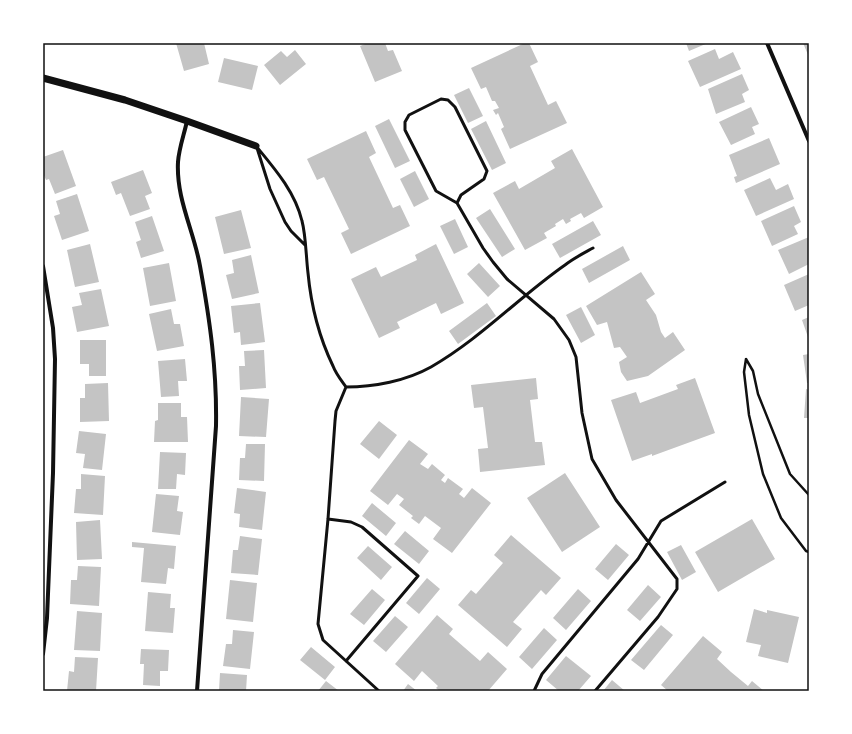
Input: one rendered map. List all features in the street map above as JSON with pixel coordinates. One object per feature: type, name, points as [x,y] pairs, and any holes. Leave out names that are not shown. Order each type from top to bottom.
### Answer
[{"type":"street","points":[[767,43],[809,141]]},
{"type":"street","points":[[43,78],[125,100],[256,146]]},
{"type":"street","points":[[187,121],[180,147],[178,162],[180,186],[184,210],[194,239],[200,264],[212,338],[217,389],[216,426],[197,691]]},
{"type":"street","points":[[43,266],[53,328],[55,359],[52,496],[47,618],[43,654]]},
{"type":"lane","points":[[457,203],[461,195],[484,179],[486,171],[455,107],[448,100],[441,99],[409,115],[405,122],[404,130],[436,191],[457,203],[483,248],[507,279],[554,319],[569,340],[576,357],[582,413],[592,459],[616,500],[677,579],[677,589],[658,617],[595,691]]},
{"type":"lane","points":[[256,146],[270,190],[285,222],[291,231],[305,245]]},
{"type":"lane","points":[[256,146],[285,182],[303,221],[310,293],[316,320],[333,368],[346,387]]},
{"type":"lane","points":[[346,387],[365,387],[401,379],[430,367],[470,342],[565,265],[593,248]]},
{"type":"lane","points":[[346,387],[336,412],[318,624],[323,640],[379,691]]},
{"type":"lane","points":[[534,691],[542,674],[638,559],[661,521],[725,482]]},
{"type":"lane","points":[[328,519],[351,522],[362,527],[418,576],[346,661]]},
{"type":"path","points":[[809,495],[790,474],[758,394],[753,371],[746,359],[744,372],[749,415],[763,474],[782,518],[806,551],[809,552]]},
{"type":"building","points":[[176,43],[204,43],[209,64],[184,71]]},
{"type":"building","points":[[368,43],[385,43],[388,51],[393,50],[402,71],[375,82],[360,46]]},
{"type":"building","points":[[525,43],[529,43],[538,62],[530,66],[548,105],[556,101],[567,123],[510,149],[501,129],[504,127],[498,113],[496,115],[493,110],[499,108],[495,101],[492,101],[486,87],[481,89],[471,68]]},
{"type":"building","points":[[686,43],[708,43],[689,51]]},
{"type":"building","points":[[803,43],[809,43],[809,57]]},
{"type":"building","points":[[715,49],[719,59],[733,52],[741,69],[700,87],[688,61]]},
{"type":"building","points":[[295,50],[306,64],[280,85],[264,65],[281,51],[287,57]]},
{"type":"building","points":[[224,58],[258,66],[252,90],[218,82]]},
{"type":"building","points":[[742,74],[749,90],[742,94],[745,102],[716,114],[708,89]]},
{"type":"building","points":[[469,88],[483,116],[468,123],[454,95]]},
{"type":"building","points":[[751,107],[759,124],[752,127],[755,134],[731,145],[719,122]]},
{"type":"building","points":[[389,119],[410,161],[395,168],[375,126]]},
{"type":"building","points":[[486,121],[506,163],[492,170],[471,129]]},
{"type":"building","points":[[366,131],[376,153],[369,157],[393,208],[400,205],[410,226],[351,254],[341,233],[349,229],[324,177],[317,180],[307,159]]},
{"type":"building","points":[[769,138],[780,164],[736,183],[734,177],[737,176],[729,155]]},
{"type":"building","points":[[572,149],[603,207],[584,218],[581,213],[570,219],[571,221],[566,224],[563,219],[555,224],[556,226],[544,233],[547,238],[525,250],[493,193],[515,181],[519,189],[555,168],[551,161]]},
{"type":"building","points":[[63,150],[76,186],[55,194],[49,179],[46,180],[43,173],[43,157]]},
{"type":"building","points":[[143,170],[152,193],[145,196],[150,209],[130,216],[121,193],[116,195],[111,182]]},
{"type":"building","points":[[415,171],[429,199],[414,207],[400,179]]},
{"type":"building","points":[[770,178],[776,190],[788,184],[794,199],[756,216],[744,190]]},
{"type":"building","points":[[77,194],[89,231],[62,240],[54,216],[60,214],[56,201]]},
{"type":"building","points":[[794,206],[801,222],[794,226],[798,234],[772,246],[761,221]]},
{"type":"building","points":[[490,209],[515,249],[502,257],[476,218]]},
{"type":"building","points":[[241,210],[251,248],[224,254],[215,217]]},
{"type":"building","points":[[152,216],[164,251],[141,258],[136,242],[141,240],[135,222]]},
{"type":"building","points":[[455,219],[468,247],[454,254],[440,226]]},
{"type":"building","points":[[593,221],[601,235],[560,258],[552,244]]},
{"type":"building","points":[[809,237],[809,264],[789,274],[778,250]]},
{"type":"building","points":[[90,244],[99,282],[75,287],[67,250]]},
{"type":"building","points":[[436,244],[464,303],[441,314],[436,303],[397,322],[400,328],[379,338],[351,279],[376,267],[381,277],[417,260],[415,255]]},
{"type":"building","points":[[623,246],[630,260],[589,283],[582,269]]},
{"type":"building","points":[[251,255],[259,293],[232,299],[226,275],[234,273],[232,260]]},
{"type":"building","points":[[169,263],[176,301],[150,306],[143,268]]},
{"type":"building","points":[[479,263],[500,286],[488,297],[467,274]]},
{"type":"building","points":[[641,272],[655,294],[646,300],[656,315],[661,332],[665,338],[673,332],[685,350],[648,376],[627,381],[621,372],[619,362],[627,357],[620,347],[614,348],[607,322],[597,325],[586,306]]},
{"type":"building","points":[[809,274],[809,305],[795,311],[784,285]]},
{"type":"building","points":[[101,289],[109,326],[77,332],[72,307],[82,305],[79,293]]},
{"type":"building","points":[[260,303],[265,342],[241,345],[240,332],[234,333],[231,306]]},
{"type":"building","points":[[487,303],[496,316],[458,344],[449,331]]},
{"type":"building","points":[[581,307],[595,335],[581,343],[566,315]]},
{"type":"building","points":[[171,309],[174,324],[180,324],[184,346],[157,351],[149,314]]},
{"type":"building","points":[[809,317],[809,340],[802,320]]},
{"type":"building","points":[[80,340],[106,340],[106,376],[89,376],[89,364],[80,364]]},
{"type":"building","points":[[264,350],[266,388],[240,390],[239,366],[245,366],[244,351]]},
{"type":"building","points":[[809,354],[809,383],[807,383],[803,355]]},
{"type":"building","points":[[185,359],[187,381],[178,381],[179,396],[161,397],[158,361]]},
{"type":"building","points":[[536,378],[538,399],[530,400],[535,442],[542,442],[545,465],[480,472],[478,449],[488,448],[483,407],[474,408],[471,385]]},
{"type":"building","points":[[695,378],[715,433],[652,456],[652,454],[632,461],[611,400],[636,392],[640,403],[678,389],[676,385]]},
{"type":"building","points":[[108,383],[109,421],[80,422],[80,398],[85,398],[85,384]]},
{"type":"building","points":[[806,389],[809,390],[809,418],[804,418]]},
{"type":"building","points":[[241,397],[269,399],[266,437],[239,436]]},
{"type":"building","points":[[158,403],[181,403],[181,417],[187,417],[188,442],[154,442],[155,421],[158,420]]},
{"type":"building","points":[[379,421],[397,435],[379,459],[360,444]]},
{"type":"building","points":[[79,431],[106,434],[102,470],[83,468],[85,454],[76,453]]},
{"type":"building","points":[[409,440],[428,454],[420,464],[428,469],[432,464],[445,475],[441,480],[445,483],[448,478],[463,489],[459,494],[464,498],[472,488],[491,503],[452,553],[433,539],[441,528],[425,516],[419,524],[411,518],[413,516],[399,505],[404,499],[397,494],[388,505],[370,491]]},
{"type":"building","points":[[246,444],[265,444],[264,481],[239,480],[240,458],[245,458]]},
{"type":"building","points":[[160,452],[186,453],[185,475],[177,474],[176,489],[158,489]]},
{"type":"building","points":[[565,473],[600,527],[562,552],[527,498]]},
{"type":"building","points":[[81,474],[105,476],[103,515],[74,513],[76,489],[81,489]]},
{"type":"building","points":[[237,488],[266,492],[262,530],[239,527],[240,514],[234,513]]},
{"type":"building","points":[[156,494],[179,496],[177,511],[183,512],[180,535],[152,532]]},
{"type":"building","points":[[372,503],[396,523],[386,536],[362,516]]},
{"type":"building","points":[[752,519],[775,559],[718,592],[695,552]]},
{"type":"building","points":[[100,520],[102,559],[77,560],[76,522]]},
{"type":"building","points":[[405,531],[429,551],[419,564],[394,544]]},
{"type":"building","points":[[511,535],[561,578],[546,595],[541,590],[513,622],[522,629],[507,647],[458,605],[471,590],[476,594],[503,563],[494,555]]},
{"type":"building","points":[[240,536],[262,539],[258,575],[231,573],[233,550],[238,550]]},
{"type":"building","points":[[132,542],[176,546],[174,569],[168,568],[166,584],[141,582],[144,548],[132,547]]},
{"type":"building","points":[[616,544],[629,555],[608,580],[595,569]]},
{"type":"building","points":[[681,545],[696,572],[682,580],[667,552]]},
{"type":"building","points":[[368,546],[392,567],[381,580],[357,558]]},
{"type":"building","points":[[78,566],[101,567],[99,606],[70,604],[71,580],[77,580]]},
{"type":"building","points":[[427,578],[440,589],[419,614],[406,603]]},
{"type":"building","points":[[230,580],[257,583],[253,622],[226,619]]},
{"type":"building","points":[[648,585],[661,597],[640,621],[627,610]]},
{"type":"building","points":[[372,589],[385,600],[364,625],[350,614]]},
{"type":"building","points":[[578,589],[591,601],[566,630],[553,618]]},
{"type":"building","points":[[148,592],[171,594],[170,608],[175,608],[173,633],[145,631]]},
{"type":"building","points":[[754,609],[767,613],[767,610],[799,617],[788,663],[758,656],[761,645],[746,642]]},
{"type":"building","points":[[77,611],[102,613],[100,651],[74,650]]},
{"type":"building","points":[[437,615],[453,629],[449,634],[480,661],[488,652],[507,669],[488,691],[440,691],[436,688],[438,686],[422,671],[414,681],[395,664]]},
{"type":"building","points":[[395,616],[408,627],[386,652],[373,641]]},
{"type":"building","points":[[661,625],[673,635],[644,670],[631,660]]},
{"type":"building","points":[[544,628],[557,640],[532,669],[519,657]]},
{"type":"building","points":[[233,630],[254,632],[250,669],[223,666],[226,644],[232,644]]},
{"type":"building","points":[[703,636],[722,652],[717,659],[731,672],[748,686],[752,681],[764,691],[668,691],[661,685]]},
{"type":"building","points":[[311,647],[335,667],[325,680],[300,660]]},
{"type":"building","points":[[141,649],[169,650],[168,671],[160,671],[160,686],[143,685],[144,664],[140,664]]},
{"type":"building","points":[[566,656],[591,676],[578,691],[559,691],[546,680]]},
{"type":"building","points":[[75,657],[98,658],[96,691],[67,691],[69,671],[74,672]]},
{"type":"building","points":[[220,673],[247,675],[246,691],[219,691]]},
{"type":"building","points":[[612,680],[625,691],[603,691]]},
{"type":"building","points":[[326,681],[339,691],[318,691]]},
{"type":"building","points":[[408,684],[417,691],[403,691]]}]
